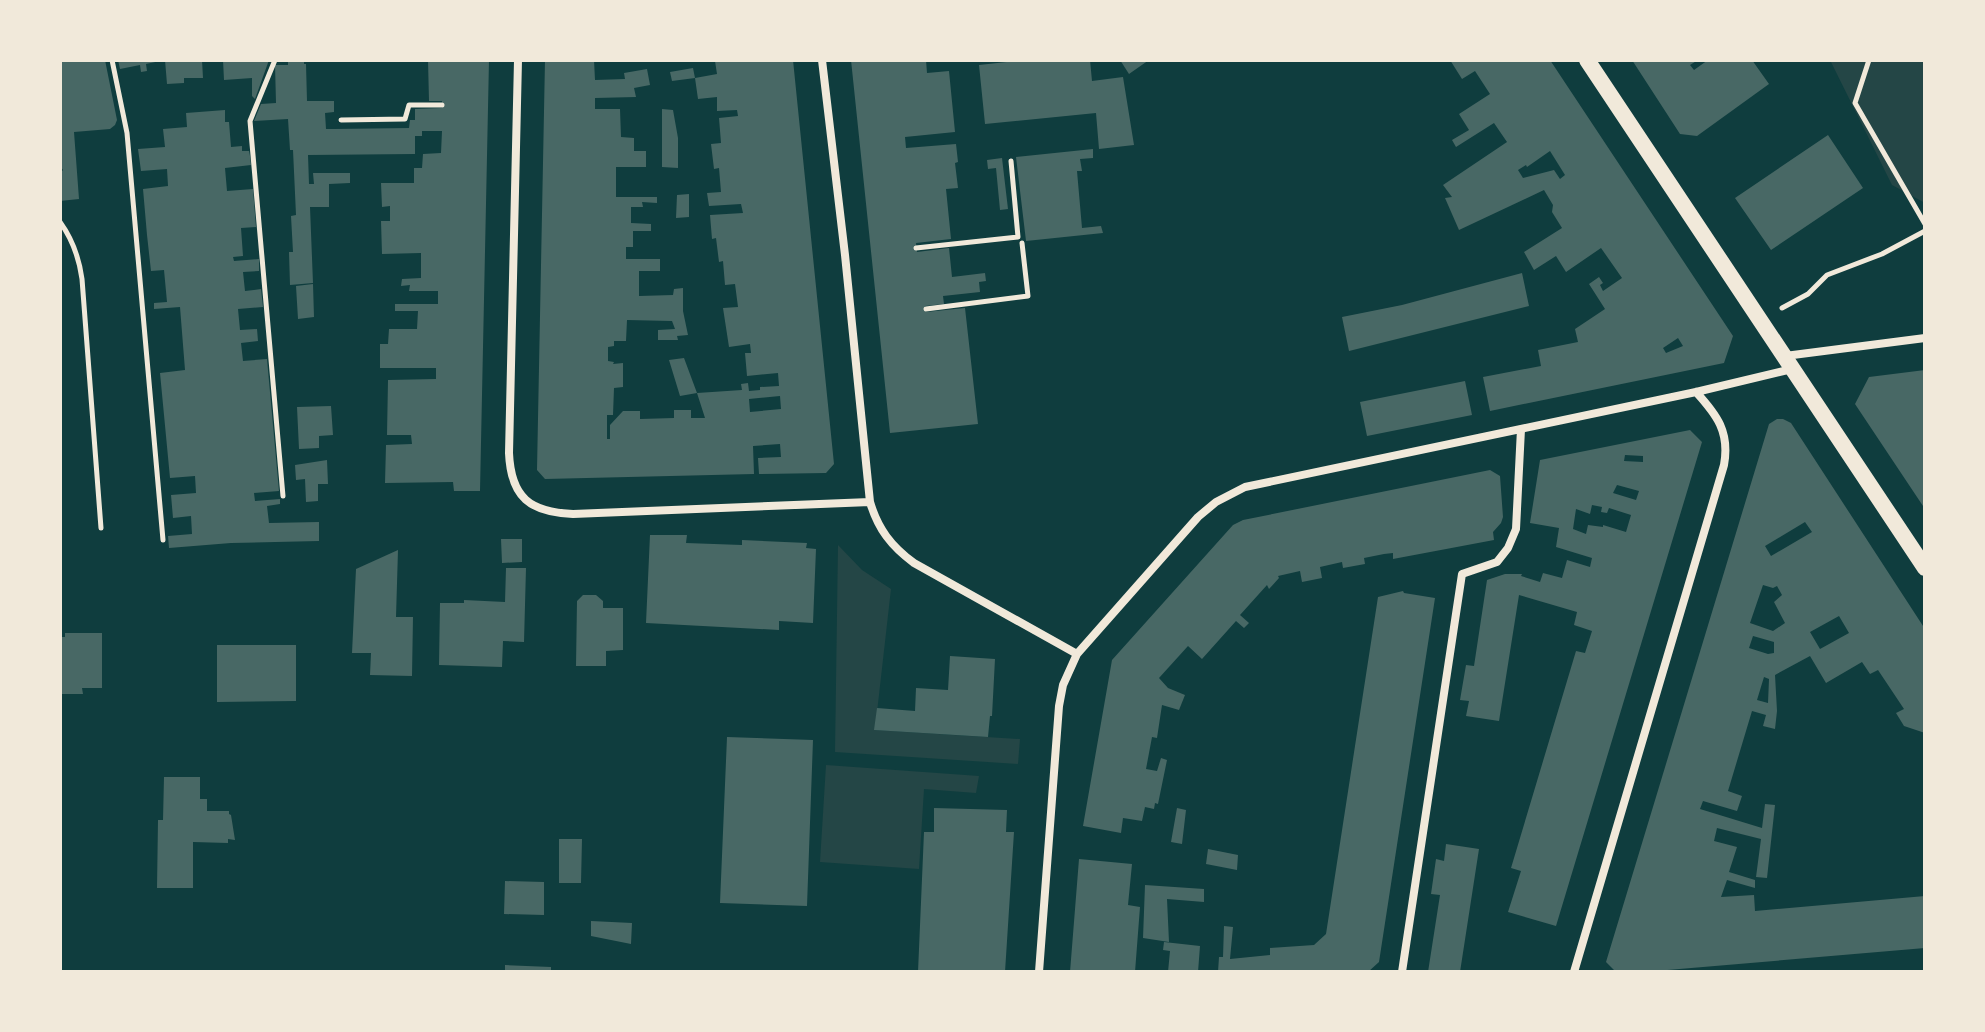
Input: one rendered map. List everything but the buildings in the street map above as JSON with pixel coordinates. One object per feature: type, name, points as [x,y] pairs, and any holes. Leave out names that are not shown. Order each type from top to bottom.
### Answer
[{"type":"main road","points":[[1587,60],[1925,568]]},
{"type":"street","points":[[518,60],[509,453],[513,483],[521,497],[534,507],[551,513],[573,514],[870,502]]},
{"type":"street","points":[[822,60],[870,502],[882,532],[895,549],[914,563],[1077,654]]},
{"type":"street","points":[[1039,972],[1063,685],[1077,654],[1198,517],[1229,494],[1245,487],[1696,392],[1788,363],[1925,338]]},
{"type":"street","points":[[1574,972],[1724,465],[1727,449],[1724,432],[1711,408],[1696,392]]},
{"type":"street","points":[[1402,972],[1462,574],[1497,562],[1508,548],[1516,529],[1521,429]]},
{"type":"path","points":[[112,60],[127,133],[163,540]]},
{"type":"path","points":[[275,60],[250,121],[283,496]]},
{"type":"path","points":[[1869,60],[1855,103],[1925,224]]},
{"type":"path","points":[[341,120],[405,119],[409,105],[442,105]]},
{"type":"path","points":[[916,248],[1018,237],[1011,161]]},
{"type":"path","points":[[60,222],[76,251],[82,279],[101,528]]},
{"type":"path","points":[[1760,320],[1808,294],[1827,275],[1882,254],[1925,231]]},
{"type":"path","points":[[926,309],[1028,296],[1022,243]]},
{"type":"shaded area","points":[[1830,60],[1925,60],[1925,203],[1892,185]]},
{"type":"shaded area","points":[[838,545],[862,570],[891,589],[875,730],[1020,739],[1018,764],[835,752]]},
{"type":"shaded area","points":[[826,765],[979,776],[976,793],[924,789],[919,869],[820,862]]}]
